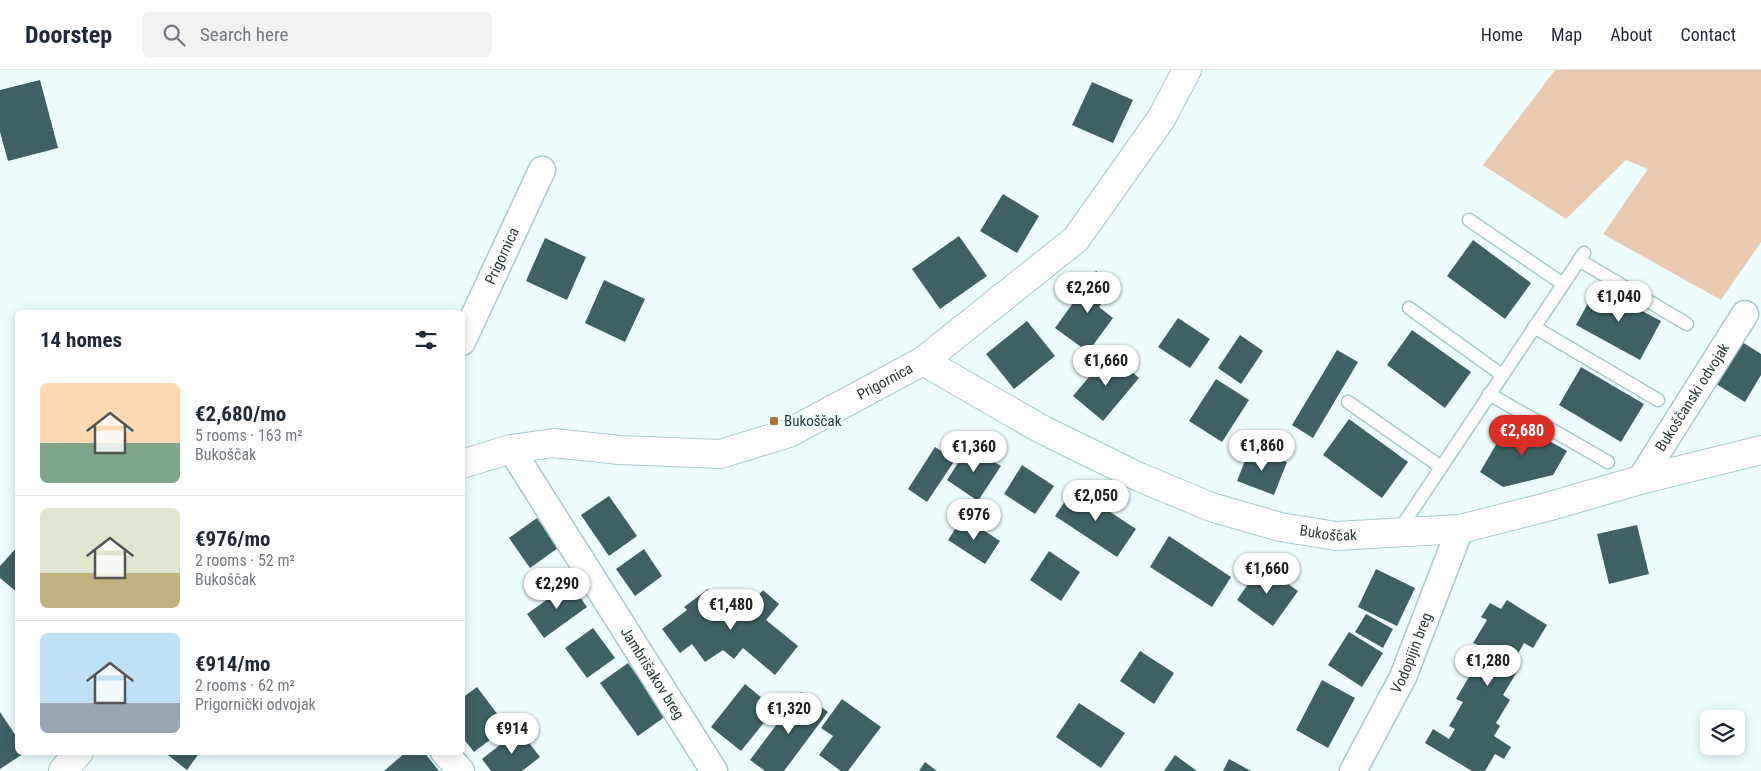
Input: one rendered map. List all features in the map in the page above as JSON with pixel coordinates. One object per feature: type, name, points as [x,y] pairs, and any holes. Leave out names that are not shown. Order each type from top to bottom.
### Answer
[{"type":"street","name":"Prigornica","points":[[465,463],[511,449],[554,443],[620,450],[720,454],[789,433],[923,361],[1076,239],[1161,119],[1187,70]]},
{"type":"street","name":"Prigornica","points":[[465,336],[542,170]]},
{"type":"street","name":"Bukoščanski odvojak","points":[[1640,480],[1745,314]]},
{"type":"street","name":"Bukoščak","points":[[923,361],[1041,429],[1139,477],[1211,507],[1280,527],[1336,536],[1460,529],[1547,507],[1640,480],[1761,450]]},
{"type":"street","name":"Jambrišakov breg","points":[[511,449],[714,771]]},
{"type":"street","name":"Vodopijin breg","points":[[1353,771],[1403,676],[1460,529]]},
{"type":"street","points":[[63,771],[76,755]]},
{"type":"street","points":[[447,755],[461,771]]},
{"type":"lane","points":[[1469,220],[1563,284]]},
{"type":"lane","points":[[1397,534],[1581,257],[1687,324]]},
{"type":"lane","points":[[1409,308],[1502,375]]},
{"type":"lane","points":[[1534,328],[1658,400]]},
{"type":"lane","points":[[1489,394],[1608,462]]},
{"type":"lane","points":[[1348,402],[1441,467]]},
{"type":"shaded area","points":[[1555,70],[1761,70],[1761,242],[1721,300],[1603,234],[1648,169],[1626,160],[1566,219],[1483,165]]},
{"type":"building","points":[[40,80],[58,148],[8,161],[0,132],[0,90]]},
{"type":"building","points":[[1092,82],[1133,100],[1113,143],[1072,125]]},
{"type":"building","points":[[1003,194],[1039,216],[1017,253],[980,231]]},
{"type":"building","points":[[959,236],[987,276],[940,309],[912,269]]},
{"type":"building","points":[[545,238],[586,257],[567,300],[526,281]]},
{"type":"building","points":[[1473,240],[1531,283],[1505,319],[1447,276]]},
{"type":"building","points":[[1096,271],[1115,284],[1099,307],[1113,318],[1088,352],[1055,328]]},
{"type":"building","points":[[604,280],[645,299],[625,342],[585,323]]},
{"type":"building","points":[[1597,287],[1661,321],[1640,360],[1576,325]]},
{"type":"building","points":[[1178,318],[1210,339],[1190,368],[1158,347]]},
{"type":"building","points":[[1027,321],[1055,356],[1014,389],[986,354]]},
{"type":"building","points":[[1412,330],[1471,372],[1445,408],[1387,365]]},
{"type":"building","points":[[1240,335],[1263,351],[1241,384],[1218,368]]},
{"type":"building","points":[[1739,340],[1761,354],[1761,375],[1745,402],[1713,382]]},
{"type":"building","points":[[1337,350],[1358,362],[1313,438],[1292,425]]},
{"type":"building","points":[[1109,353],[1139,378],[1103,421],[1073,396]]},
{"type":"building","points":[[1581,367],[1644,404],[1621,442],[1559,405]]},
{"type":"building","points":[[1216,379],[1249,400],[1222,442],[1189,421]]},
{"type":"building","points":[[1349,419],[1408,462],[1382,498],[1323,455]]},
{"type":"building","points":[[1511,419],[1567,451],[1553,475],[1503,487],[1480,472]]},
{"type":"building","points":[[969,446],[1001,466],[978,501],[947,480]]},
{"type":"building","points":[[935,447],[955,460],[927,502],[908,489]]},
{"type":"building","points":[[1250,448],[1287,462],[1274,495],[1237,481]]},
{"type":"building","points":[[1022,465],[1054,486],[1035,514],[1004,494]]},
{"type":"building","points":[[1074,488],[1136,529],[1117,557],[1055,516]]},
{"type":"building","points":[[609,496],[637,536],[609,556],[581,515]]},
{"type":"building","points":[[963,517],[1000,541],[985,564],[948,540]]},
{"type":"building","points":[[537,518],[558,548],[530,568],[509,538]]},
{"type":"building","points":[[1637,525],[1649,574],[1609,584],[1597,534]]},
{"type":"building","points":[[1169,536],[1231,577],[1212,607],[1150,567]]},
{"type":"building","points":[[15,549],[15,590],[0,578],[0,566]]},
{"type":"building","points":[[644,549],[662,576],[635,596],[616,569]]},
{"type":"building","points":[[1049,551],[1080,572],[1061,601],[1030,580]]},
{"type":"building","points":[[1261,565],[1298,591],[1273,626],[1237,600]]},
{"type":"building","points":[[1376,569],[1415,588],[1397,626],[1358,607]]},
{"type":"building","points":[[570,583],[587,607],[544,638],[527,614]]},
{"type":"building","points":[[708,589],[729,616],[733,613],[738,620],[763,590],[779,604],[766,620],[798,646],[775,675],[743,648],[734,659],[723,650],[705,662],[692,644],[680,653],[662,629],[687,610],[684,607]]},
{"type":"building","points":[[1507,600],[1547,625],[1533,648],[1524,643],[1511,666],[1518,670],[1503,695],[1510,700],[1496,723],[1500,726],[1494,736],[1511,747],[1504,759],[1495,754],[1485,771],[1472,771],[1425,743],[1433,729],[1449,739],[1455,729],[1449,726],[1463,702],[1456,699],[1470,675],[1462,671],[1478,645],[1473,643],[1487,620],[1481,617],[1490,603],[1501,609]]},
{"type":"building","points":[[1366,614],[1393,629],[1383,648],[1355,632]]},
{"type":"building","points":[[593,628],[615,658],[587,678],[565,648]]},
{"type":"building","points":[[1349,632],[1383,653],[1362,687],[1328,665]]},
{"type":"building","points":[[1140,651],[1174,673],[1154,704],[1120,681]]},
{"type":"building","points":[[628,663],[666,716],[638,736],[600,683]]},
{"type":"building","points":[[1322,680],[1355,698],[1328,748],[1296,730]]},
{"type":"building","points":[[745,684],[775,709],[741,751],[711,727]]},
{"type":"building","points":[[477,687],[507,727],[474,752],[465,741],[465,696]]},
{"type":"building","points":[[801,692],[828,712],[784,771],[765,771],[750,760]]},
{"type":"building","points":[[842,699],[881,727],[848,771],[841,771],[819,755],[833,736],[821,728]]},
{"type":"building","points":[[1079,703],[1125,733],[1101,768],[1056,737]]},
{"type":"building","points":[[0,712],[15,734],[15,755],[21,755],[0,769]]},
{"type":"building","points":[[519,730],[540,757],[522,771],[491,771],[482,759]]},
{"type":"building","points":[[168,755],[198,755],[187,770]]},
{"type":"building","points":[[403,755],[426,755],[439,771],[384,771]]},
{"type":"building","points":[[1175,755],[1197,771],[1164,771]]},
{"type":"building","points":[[1229,759],[1251,771],[1223,771]]},
{"type":"building","points":[[925,762],[937,771],[919,771]]},
{"type":"place","name":"Bukoščak","points":[[774,421]]}]
